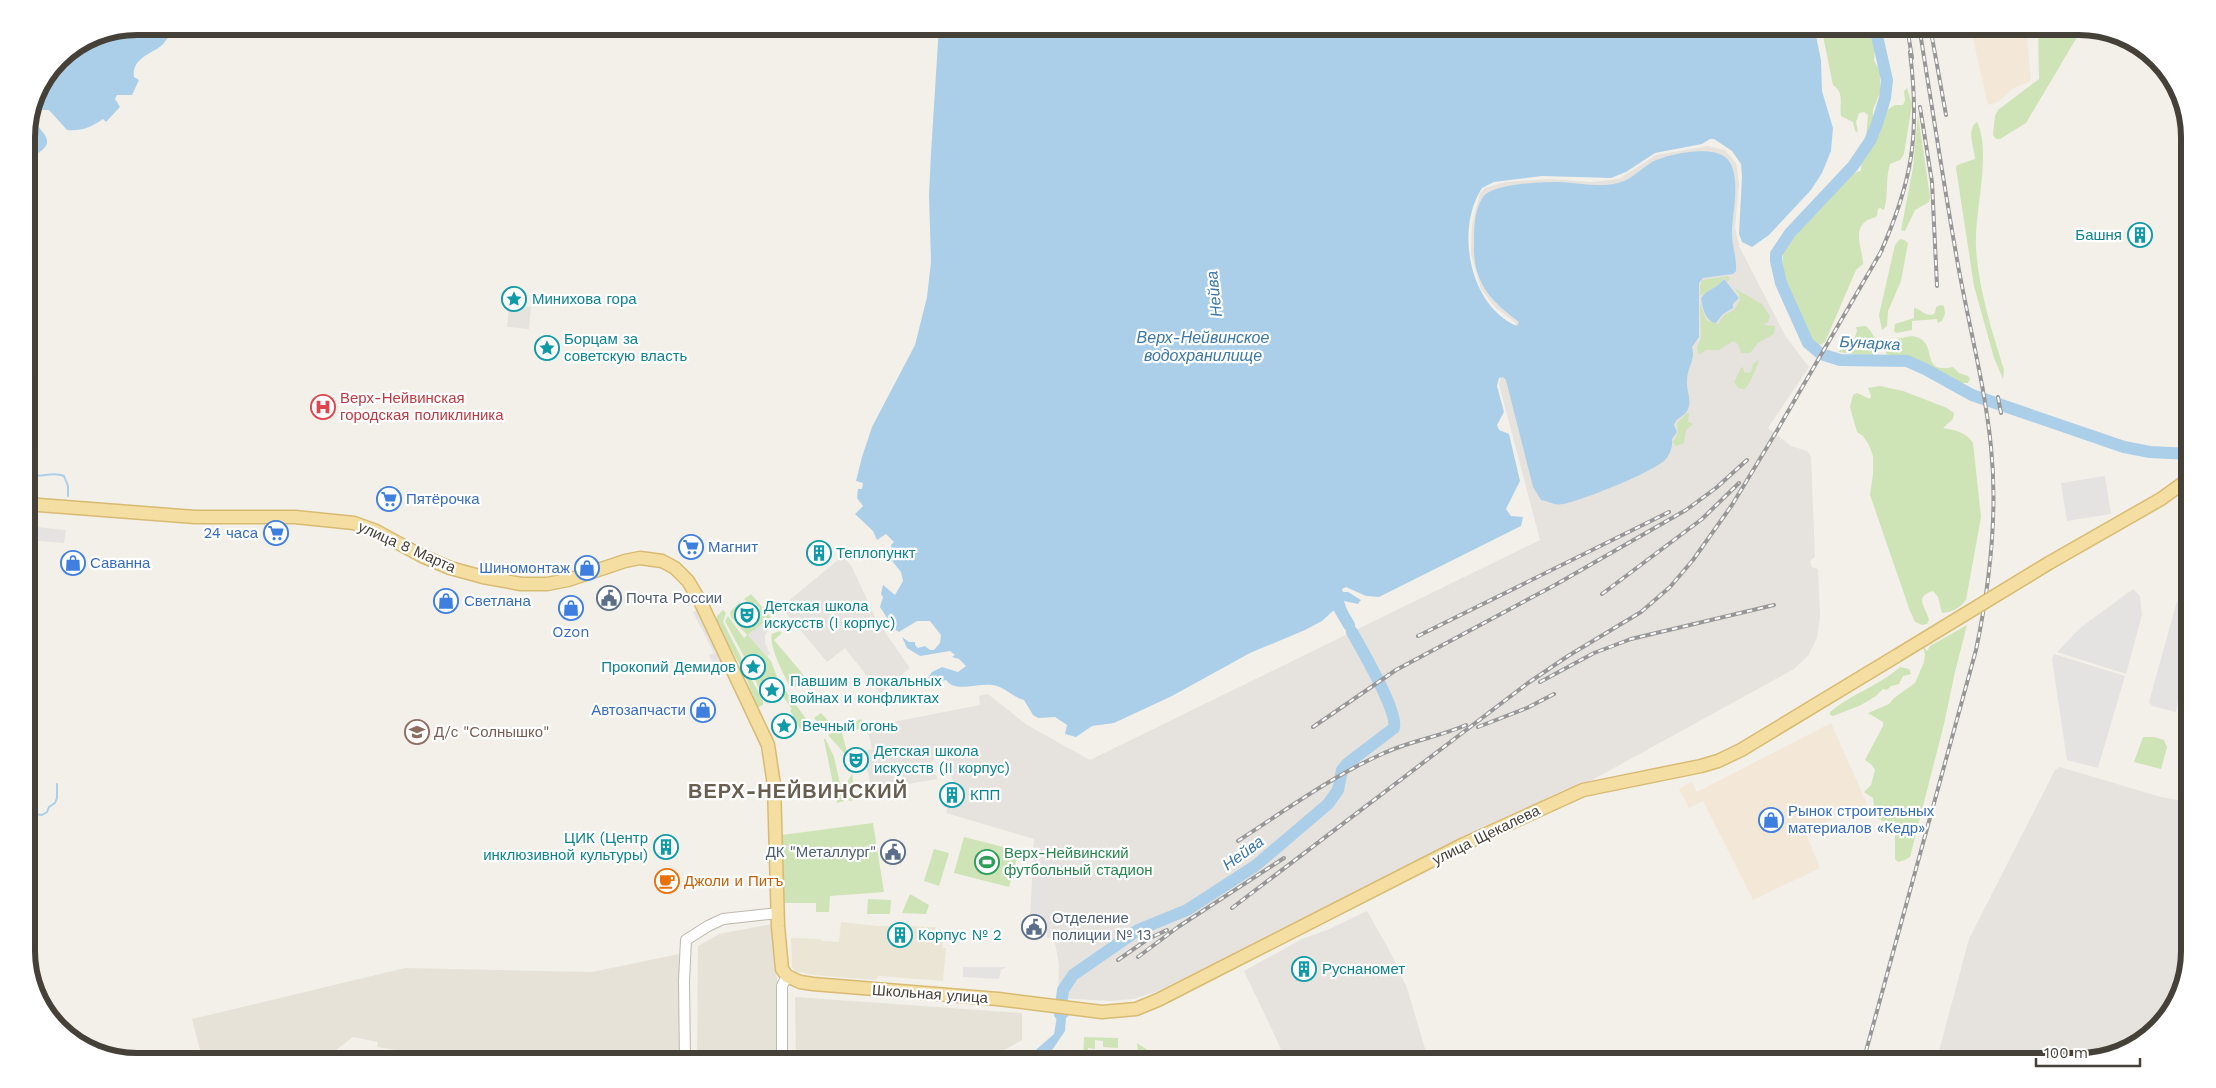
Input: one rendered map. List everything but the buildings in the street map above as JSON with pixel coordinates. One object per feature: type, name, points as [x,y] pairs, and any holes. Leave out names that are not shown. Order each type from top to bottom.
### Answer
[{"type":"main road","name":"улица Щекалева","points":[[1074,1008],[1118,1011],[1136,1009],[1158,1000],[1462,845],[1583,790],[1718,761],[1741,750],[2049,563],[2161,499],[2181,490]]},
{"type":"main road","name":"улица 8 Марта","points":[[35,505],[195,517],[295,517],[354,523],[376,531],[408,549],[450,568],[483,577],[522,584],[547,584],[568,580],[632,559],[647,558],[662,561],[675,568],[685,578],[696,595],[736,673],[768,745],[774,785],[778,913]]},
{"type":"main road","points":[[778,913],[782,969],[787,976]]},
{"type":"main road","name":"Школьная улица","points":[[787,976],[800,982],[813,984],[1074,1008]]},
{"type":"street","points":[[685,1053],[684,981],[686,940],[708,926],[724,919],[778,913]]},
{"type":"street","points":[[782,1053],[782,986],[787,976]]},
{"type":"shaded area","points":[[1972,35],[2027,35],[2031,81],[2014,88],[1998,102],[1988,105]]},
{"type":"shaded area","points":[[1708,146],[1725,150],[1736,163],[1739,183],[1735,227],[1739,246],[1786,337],[1809,367],[1768,428],[1791,446],[1807,451],[1811,457],[1815,557],[1810,561],[1812,567],[1818,569],[1820,617],[1817,638],[1808,656],[1794,669],[1585,784],[1563,790],[1156,992],[1133,999],[1109,1001],[1058,998],[1059,964],[1054,938],[1047,938],[1047,920],[1030,919],[1034,839],[946,813],[950,800],[945,798],[947,791],[950,791],[954,783],[949,772],[949,763],[944,757],[935,758],[926,769],[927,774],[932,773],[937,776],[937,779],[872,790],[863,752],[872,749],[867,727],[980,705],[979,696],[988,694],[1027,725],[1090,760],[1540,540],[1499,384],[1516,323],[1495,307],[1481,289],[1471,254],[1472,225],[1480,193],[1485,188],[1505,182],[1550,179],[1591,182],[1619,179],[1656,155]]},
{"type":"shaded area","points":[[509,305],[531,307],[529,329],[507,327]]},
{"type":"shaded area","points":[[2105,476],[2111,514],[2067,521],[2061,483]]},
{"type":"shaded area","points":[[35,527],[66,530],[64,543],[35,541]]},
{"type":"shaded area","points":[[843,556],[852,567],[877,621],[910,668],[880,693],[845,648],[827,662],[781,607]]},
{"type":"shaded area","points":[[2133,589],[2140,596],[2142,615],[2126,674],[2057,652],[2080,628]]},
{"type":"shaded area","points":[[2177,601],[2181,602],[2181,681],[2176,712],[2152,706],[2149,702]]},
{"type":"shaded area","points":[[699,609],[726,661],[715,667],[709,655],[714,653],[693,612]]},
{"type":"shaded area","points":[[771,617],[774,622],[765,635],[765,643],[770,654],[767,656],[748,635]]},
{"type":"shaded area","points":[[2054,654],[2125,676],[2098,768],[2067,760],[2052,659]]},
{"type":"shaded area","name":"Рынок строительных материалов «Кедр»","points":[[1831,723],[1867,804],[1805,831],[1820,868],[1753,900],[1703,801],[1689,808],[1679,789],[1692,782],[1697,792]]},
{"type":"shaded area","points":[[2060,767],[2161,797],[2181,800],[2181,951],[2178,978],[2171,996],[2160,1013],[2141,1032],[2106,1050],[2079,1053],[1938,1053],[1969,939],[2055,770]]},
{"type":"shaded area","points":[[1035,860],[1055,861],[1052,916],[1032,915]]},
{"type":"shaded area","points":[[1367,911],[1393,957],[1407,988],[1426,1053],[1275,1053],[1281,1049],[1244,971],[1302,939],[1327,930]]},
{"type":"shaded area","points":[[841,922],[878,926],[894,926],[898,924],[936,927],[934,935],[943,935],[942,948],[946,948],[943,981],[878,976],[876,980],[814,975],[795,971],[792,967],[791,938],[839,942]]},
{"type":"shaded area","points":[[772,924],[778,989],[778,1053],[697,1053],[698,946],[719,934]]},
{"type":"shaded area","points":[[679,954],[682,1053],[484,1053],[479,1049],[479,1053],[416,1053],[377,1047],[378,1042],[353,1037],[336,1050],[324,1053],[201,1053],[192,1019],[405,968],[592,972]]},
{"type":"shaded area","points":[[963,967],[1007,967],[1001,970],[999,979],[963,977]]},
{"type":"shaded area","points":[[795,997],[1022,1013],[1022,1040],[999,1053],[796,1053]]},
{"type":"green space","points":[[1823,35],[1869,35],[1875,50],[1874,61],[1880,71],[1880,92],[1873,110],[1873,123],[1866,138],[1868,115],[1864,112],[1859,113],[1856,122],[1858,132],[1855,131],[1853,122],[1841,116],[1840,95],[1837,88],[1833,85]]},
{"type":"green space","points":[[2038,35],[2078,35],[2026,123],[2000,139],[1996,139],[1993,135],[1995,116],[1998,110],[2039,79]]},
{"type":"green space","points":[[1907,88],[1912,104],[1904,154],[1900,160],[1890,164],[1884,210],[1878,209],[1877,216],[1862,225],[1859,241],[1863,264],[1856,270],[1825,342],[1818,346],[1809,334],[1788,288],[1783,272],[1782,259],[1785,248],[1801,226],[1827,198],[1835,193],[1852,175],[1861,171],[1861,165],[1879,135],[1887,110],[1895,105],[1903,105],[1905,100],[1904,91]]},
{"type":"green space","points":[[1918,114],[1930,197],[1929,202],[1915,210],[1905,231],[1901,230],[1913,168]]},
{"type":"green space","points":[[1977,122],[1983,149],[1983,166],[1976,233],[1977,262],[1986,309],[2004,370],[2003,379],[1994,358],[1974,286],[1956,168],[1957,165],[1975,159],[1971,134]]},
{"type":"green space","points":[[1900,239],[1908,243],[1901,281],[1888,311],[1887,326],[1882,330],[1879,315],[1895,245]]},
{"type":"green space","points":[[1728,276],[1730,279],[1726,283],[1726,279],[1723,278],[1721,283],[1700,296],[1702,280]]},
{"type":"green space","points":[[1734,288],[1762,304],[1770,316],[1768,322],[1763,325],[1775,326],[1774,334],[1758,343],[1750,353],[1741,353],[1738,344],[1733,341],[1719,350],[1706,350],[1699,355],[1697,348],[1701,338],[1700,303],[1706,320],[1718,324],[1724,315],[1734,310],[1740,300],[1739,294]]},
{"type":"green space","points":[[1944,306],[1945,314],[1942,321],[1938,323],[1937,319],[1912,321],[1912,330],[1896,333],[1894,331],[1895,324],[1914,318],[1914,308],[1932,315],[1935,313],[1936,307]]},
{"type":"green space","points":[[1866,326],[1875,339],[1875,353],[1871,356],[1838,352],[1853,342],[1857,331],[1856,327]]},
{"type":"green space","points":[[1912,336],[1921,339],[1926,344],[1935,366],[1942,368],[1953,367],[1959,373],[1968,376],[1970,379],[1968,383],[1961,383],[1921,363],[1886,354],[1888,342],[1896,343],[1896,339]]},
{"type":"green space","points":[[1759,360],[1745,389],[1738,388],[1734,382],[1741,368],[1743,367],[1744,372],[1751,372],[1753,364]]},
{"type":"green space","points":[[1880,386],[1903,391],[1947,408],[1954,413],[1953,419],[1943,428],[1964,434],[1973,443],[1981,517],[1966,600],[1955,609],[1942,613],[1938,597],[1933,591],[1927,593],[1922,599],[1922,603],[1929,620],[1927,624],[1922,625],[1915,622],[1910,611],[1870,495],[1873,456],[1863,436],[1857,432],[1850,407],[1853,395],[1857,393],[1870,399],[1871,396],[1868,388]]},
{"type":"green space","points":[[1689,413],[1688,422],[1693,424],[1686,430],[1684,443],[1676,446],[1673,442],[1678,433],[1677,423]]},
{"type":"green space","points":[[751,594],[771,617],[748,635],[771,661],[779,682],[810,724],[800,729],[790,710],[792,709],[781,694],[766,703],[752,673],[758,672],[758,664],[753,662],[748,664],[725,621],[728,616],[744,638],[747,635],[731,617],[730,612],[740,602],[743,606],[734,614],[747,627],[759,617],[756,612],[760,608],[755,603],[751,606],[744,599]]},
{"type":"green space","points":[[723,610],[726,613],[723,622],[741,657],[741,667],[716,622],[717,616]]},
{"type":"green space","points":[[1967,625],[1910,857],[1898,862],[1895,859],[1895,831],[1889,824],[1875,817],[1873,798],[1864,792],[1871,785],[1875,770],[1865,760],[1883,726],[1883,722],[1868,713],[1889,704],[1894,698],[1915,683],[1924,662],[1925,654],[1922,644],[1927,651],[1930,646]]},
{"type":"green space","points":[[779,631],[782,633],[774,640],[807,679],[795,687],[790,686],[772,645],[772,634]]},
{"type":"green space","points":[[1900,667],[1909,669],[1911,674],[1903,676],[1899,684],[1891,686],[1887,690],[1883,689],[1876,696],[1861,705],[1833,716],[1830,715],[1830,712],[1838,706],[1883,680]]},
{"type":"green space","points":[[745,675],[751,678],[763,701],[763,705],[757,708]]},
{"type":"green space","points":[[821,713],[832,725],[838,720],[840,723],[824,730],[814,718]]},
{"type":"green space","points":[[861,719],[865,728],[842,733],[847,752],[845,754],[828,735]]},
{"type":"green space","points":[[2143,737],[2154,737],[2164,740],[2167,747],[2161,769],[2134,762]]},
{"type":"green space","points":[[825,738],[834,757],[844,801],[837,803],[824,740]]},
{"type":"green space","points":[[852,774],[855,794],[880,789],[881,794],[849,801],[846,784]]},
{"type":"green space","points":[[873,823],[884,892],[830,896],[829,912],[816,912],[816,903],[783,903],[782,835]]},
{"type":"green space","name":"Верх-Нейвинский футбольный стадион","points":[[964,837],[1019,851],[1009,887],[954,873]]},
{"type":"green space","points":[[934,849],[949,853],[939,886],[924,881]]},
{"type":"green space","points":[[910,894],[929,905],[926,914],[902,913]]},
{"type":"green space","points":[[868,899],[891,900],[890,914],[867,914]]},
{"type":"green space","points":[[1084,1037],[1118,1038],[1118,1048],[1103,1047],[1103,1041],[1095,1040],[1095,1049],[1088,1048],[1088,1053],[1083,1053]]},
{"type":"green space","points":[[1137,1043],[1150,1053],[1138,1053]]},
{"type":"green space","points":[[1173,1050],[1180,1053],[1169,1053]]},
{"type":"water","points":[[169,35],[163,44],[139,61],[134,71],[134,77],[139,80],[132,95],[117,95],[115,99],[120,107],[106,122],[103,119],[90,127],[67,130],[49,110],[38,110],[45,92],[56,75],[70,60],[92,45],[110,38],[124,36]]},
{"type":"water","name":"Верх-Нейвинское водохранилище","points":[[938,35],[1816,35],[1821,60],[1822,91],[1833,128],[1831,151],[1822,173],[1811,190],[1769,235],[1752,247],[1742,242],[1739,234],[1741,164],[1732,151],[1714,139],[1710,139],[1702,144],[1655,153],[1626,172],[1611,178],[1542,176],[1494,182],[1482,188],[1474,205],[1469,224],[1471,265],[1487,302],[1501,316],[1517,326],[1519,322],[1500,306],[1485,289],[1480,280],[1474,258],[1475,220],[1480,202],[1489,192],[1508,186],[1531,183],[1560,182],[1608,185],[1624,181],[1659,159],[1689,152],[1718,153],[1730,163],[1734,172],[1735,182],[1732,233],[1736,271],[1733,274],[1703,278],[1699,283],[1699,337],[1692,347],[1693,356],[1687,376],[1689,407],[1674,425],[1677,432],[1672,439],[1672,447],[1667,458],[1647,472],[1585,498],[1560,504],[1541,500],[1533,487],[1506,380],[1503,377],[1499,378],[1497,386],[1504,412],[1497,425],[1499,430],[1509,434],[1520,481],[1506,509],[1511,516],[1523,517],[1521,526],[1379,597],[1366,596],[1346,587],[1342,589],[1343,592],[1348,592],[1361,600],[1358,604],[1344,601],[1348,613],[1339,617],[1334,610],[1322,621],[1250,653],[1172,696],[1114,723],[1092,726],[1076,737],[1065,734],[1067,725],[1055,717],[1038,718],[1033,715],[1024,700],[1000,687],[986,685],[961,687],[950,684],[946,680],[938,682],[928,678],[932,672],[942,667],[958,672],[966,666],[959,659],[952,657],[955,655],[950,651],[920,656],[907,648],[902,637],[909,642],[915,642],[918,648],[925,646],[930,650],[934,650],[940,643],[941,635],[930,621],[917,621],[899,632],[891,624],[880,607],[883,597],[881,594],[883,585],[895,595],[903,581],[901,572],[892,561],[894,560],[891,545],[894,542],[886,534],[877,540],[873,531],[855,514],[863,506],[857,498],[858,489],[862,489],[863,483],[856,481],[862,457],[872,427],[915,345],[927,297],[931,262],[929,195]]},
{"type":"water","points":[[36,122],[47,139],[46,145],[35,154]]},
{"type":"water","points":[[1724,279],[1739,298],[1733,304],[1733,308],[1723,314],[1716,323],[1707,317],[1701,298]]},
{"type":"water","points":[[1060,998],[1065,998],[1067,1014],[1069,1015],[1066,1018],[1065,1031],[1050,1053],[1032,1053],[1054,1034]]},
{"type":"waterway","name":"Бунарка","points":[[1876,35],[1887,80],[1885,98],[1870,141],[1853,166],[1790,233],[1776,254],[1781,283],[1808,343],[1821,354],[1840,360],[1907,361],[1972,395],[2124,447],[2150,452],[2181,454]]},
{"type":"waterway","points":[[35,476],[55,474],[64,476],[68,486],[68,496]]},
{"type":"waterway","name":"Нейва","points":[[1335,601],[1349,625]]},
{"type":"waterway","name":"Нейва","points":[[1060,1014],[1063,990],[1073,975],[1138,930],[1187,910],[1255,866],[1328,804],[1338,790],[1342,770],[1348,763],[1394,728],[1391,708],[1352,632]]},
{"type":"waterway","points":[[35,814],[42,815],[55,803],[57,784]]},
{"type":"railway","points":[[1908,35],[1912,58]]},
{"type":"railway","points":[[1865,1053],[1976,650],[1989,574],[1993,523],[1993,472],[1988,424],[1958,265],[1920,35]]},
{"type":"railway","points":[[1932,35],[1946,115]]},
{"type":"railway","points":[[1879,256],[1900,204],[1911,157],[1914,133],[1914,108],[1910,52]]},
{"type":"railway","points":[[1920,107],[1932,182],[1937,286]]},
{"type":"railway","points":[[1232,908],[1528,683],[1568,656],[1641,612],[1670,587],[1693,560],[1732,505],[1882,250]]},
{"type":"railway","points":[[1998,397],[2001,413]]},
{"type":"railway","points":[[1313,727],[1396,670],[1555,585],[1686,510],[1716,488],[1747,460]]},
{"type":"railway","points":[[1602,594],[1702,519],[1739,483]]},
{"type":"railway","points":[[1418,636],[1669,512]]},
{"type":"railway","points":[[1540,682],[1594,653],[1631,639],[1774,605]]},
{"type":"railway","points":[[1478,727],[1527,708],[1554,694]]},
{"type":"railway","points":[[1238,841],[1346,772],[1392,750],[1466,725]]},
{"type":"railway","points":[[1138,957],[1178,927],[1284,858]]},
{"type":"railway","points":[[1118,960],[1148,939],[1167,930]]},
{"type":"place","name":"Башня","points":[[2140,235]]},
{"type":"place","name":"Минихова гора","points":[[514,299]]},
{"type":"place","name":"Борцам за советскую власть","points":[[547,348]]},
{"type":"place","name":"Верх-Нейвинская городская поликлиника","points":[[323,407]]},
{"type":"place","name":"Пятёрочка","points":[[389,499]]},
{"type":"place","name":"24 часа","points":[[276,533]]},
{"type":"place","name":"Магнит","points":[[691,547]]},
{"type":"place","name":"Теплопункт","points":[[819,553]]},
{"type":"place","name":"Саванна","points":[[73,563]]},
{"type":"place","name":"Шиномонтаж","points":[[587,568]]},
{"type":"place","name":"Почта России","points":[[609,598]]},
{"type":"place","name":"Светлана","points":[[446,601]]},
{"type":"place","name":"Ozon","points":[[571,608]]},
{"type":"place","name":"Детская школа искусств (I корпус)","points":[[747,615]]},
{"type":"place","name":"Прокопий Демидов","points":[[753,667]]},
{"type":"place","name":"Павшим в локальных войнах и конфликтах","points":[[772,690]]},
{"type":"place","name":"Автозапчасти","points":[[703,710]]},
{"type":"place","name":"Вечный огонь","points":[[784,726]]},
{"type":"place","name":"Д/с \"Солнышко\"","points":[[417,732]]},
{"type":"place","name":"Детская школа искусств (II корпус)","points":[[856,760]]},
{"type":"place","name":"КПП","points":[[952,795]]},
{"type":"place","name":"Рынок строительных материалов «Кедр»","points":[[1771,820]]},
{"type":"place","name":"ЦИК (Центр инклюзивной культуры)","points":[[666,847]]},
{"type":"place","name":"ДК \"Металлург\"","points":[[893,852]]},
{"type":"place","name":"Верх-Нейвинский футбольный стадион","points":[[987,862]]},
{"type":"place","name":"Джоли и Питъ","points":[[667,881]]},
{"type":"place","name":"Отделение полиции № 13","points":[[1034,927]]},
{"type":"place","name":"Корпус № 2","points":[[900,935]]},
{"type":"place","name":"Руснаномет","points":[[1304,969]]},
{"type":"district","name":"ВЕРХ-НЕЙВИНСКИЙ","points":[[798,791]]}]
